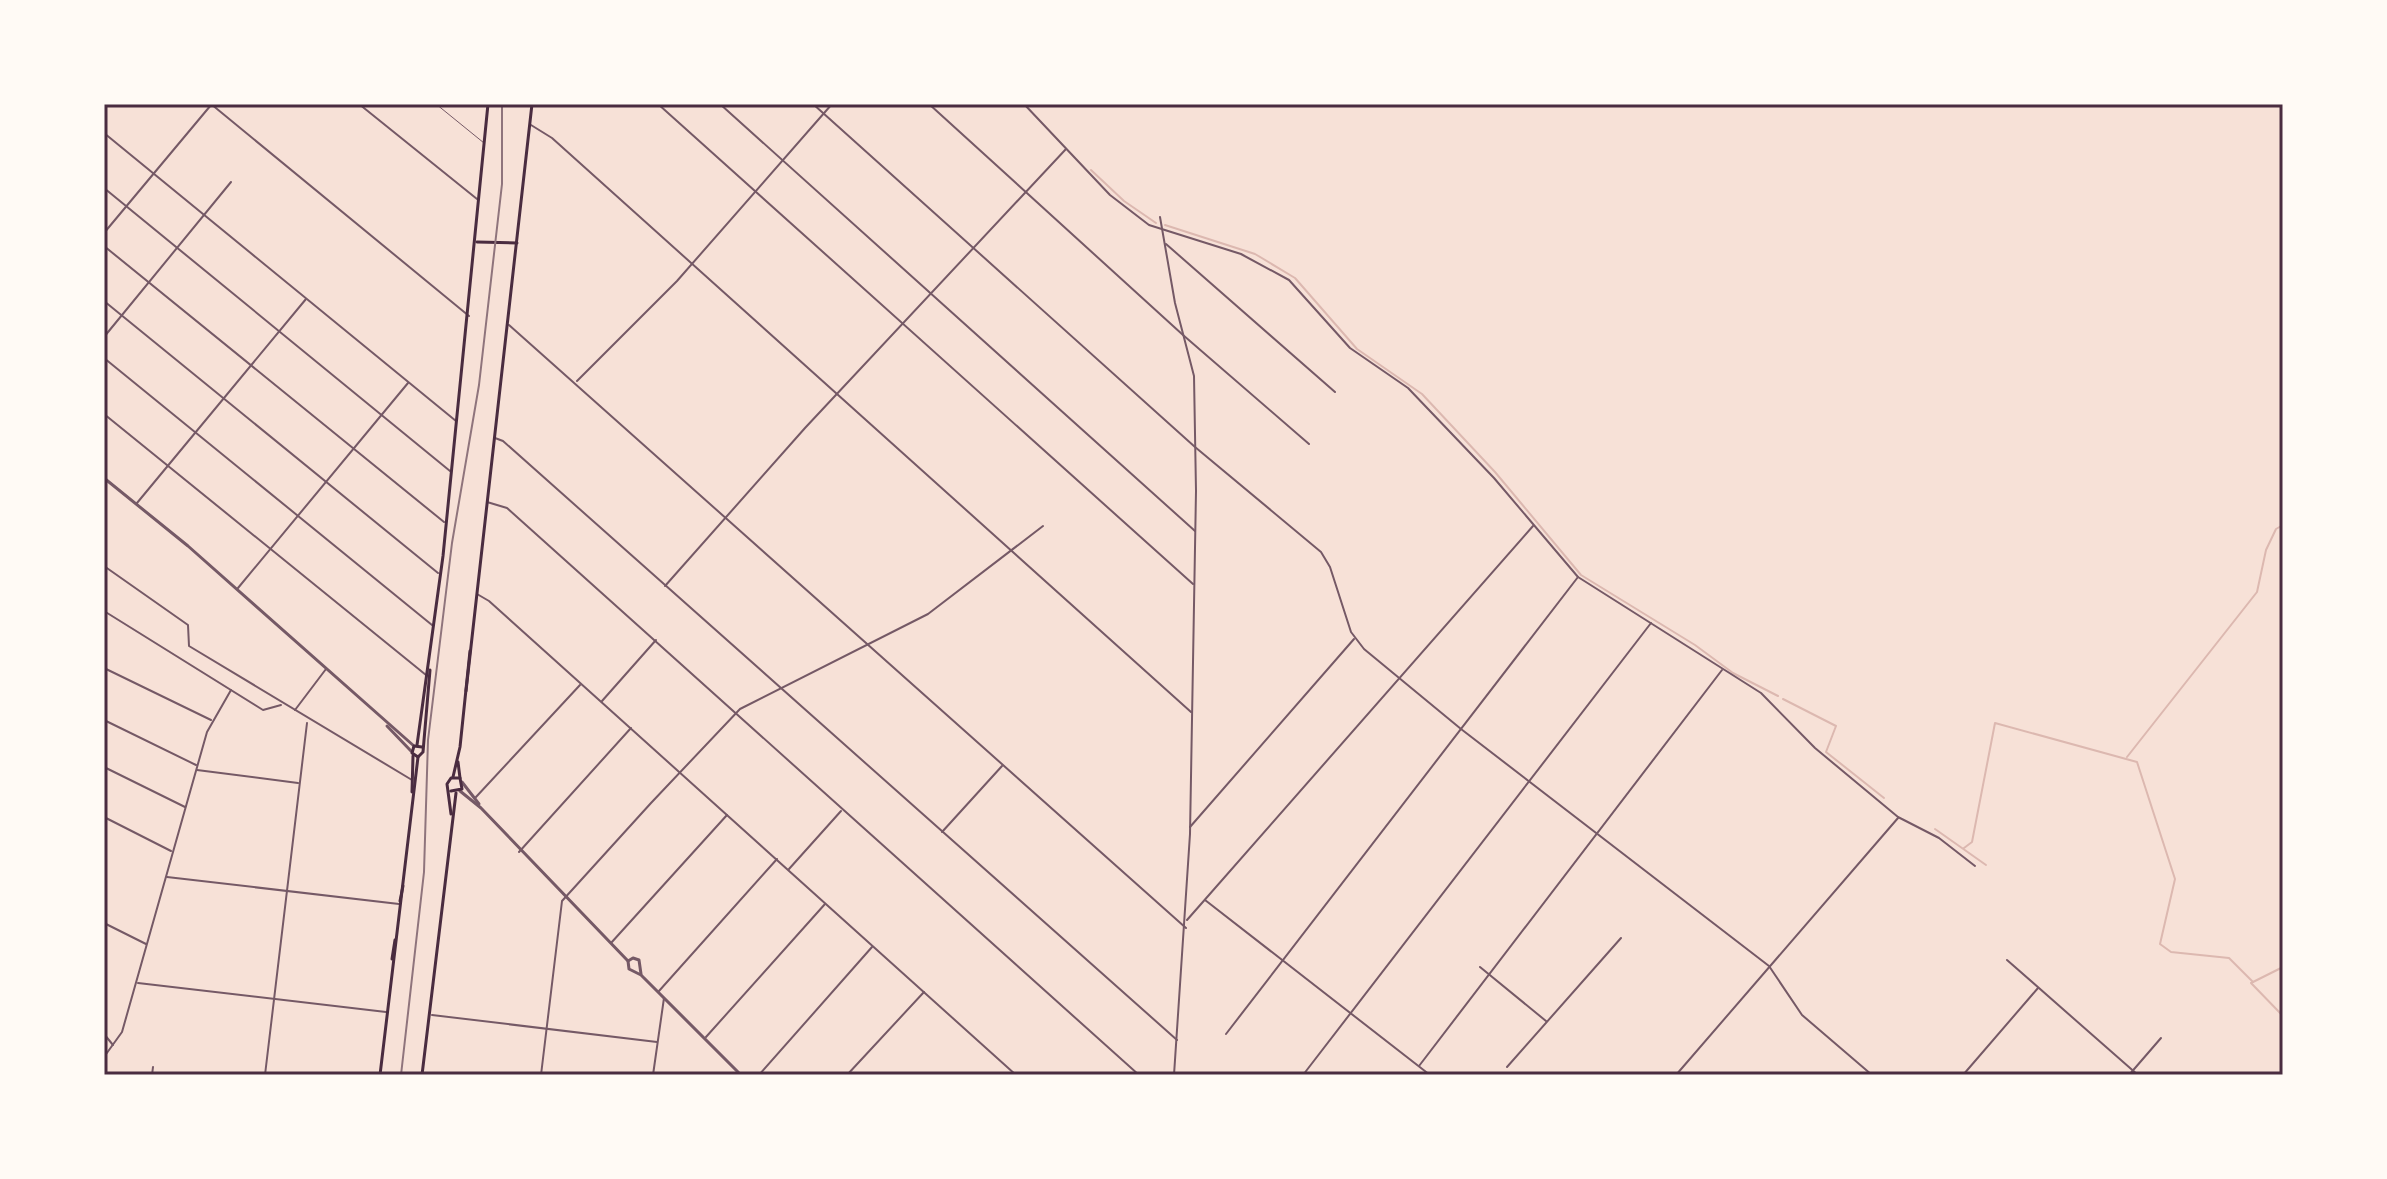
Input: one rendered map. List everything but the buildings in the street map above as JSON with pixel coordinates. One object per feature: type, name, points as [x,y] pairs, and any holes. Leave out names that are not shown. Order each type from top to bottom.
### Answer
[{"type":"main road","points":[[422,1075],[451,817],[451,791],[447,784],[453,777],[458,760],[532,104]]},
{"type":"main road","points":[[413,793],[414,755],[429,675],[458,422],[487,105]]},
{"type":"main road","points":[[475,242],[517,243]]},
{"type":"main road","points":[[380,1075],[392,959],[397,949],[395,937],[399,904],[404,892],[402,878],[413,793],[414,755],[418,746]]},
{"type":"main road","points":[[451,817],[461,780],[458,760]]},
{"type":"main road","points":[[453,777],[461,780]]},
{"type":"main road","points":[[451,791],[458,792]]},
{"type":"street","points":[[104,233],[211,104],[469,316]]},
{"type":"street","points":[[359,104],[472,199],[478,199]]},
{"type":"street","points":[[658,104],[1193,584]]},
{"type":"street","points":[[720,104],[1195,531]]},
{"type":"street","points":[[813,104],[1195,447],[1321,552],[1355,638],[1397,679],[1769,966],[1802,1015],[1872,1075]]},
{"type":"street","points":[[576,382],[692,264],[832,104]]},
{"type":"street","points":[[929,104],[1183,335],[1309,444]]},
{"type":"street","points":[[1024,104],[1110,195],[1149,225],[1241,254],[1289,280],[1350,348],[1408,388],[1494,478],[1578,577],[1776,705],[1815,748],[1898,817],[1939,838],[1975,866]]},
{"type":"street","points":[[530,125],[552,138],[1191,712]]},
{"type":"street","points":[[104,133],[458,422]]},
{"type":"street","points":[[665,586],[837,394],[1066,148]]},
{"type":"street","points":[[104,337],[231,182]]},
{"type":"street","points":[[104,188],[452,472]]},
{"type":"street","points":[[1160,217],[1194,376],[1190,827],[1186,928],[1174,1075]]},
{"type":"street","points":[[1165,243],[1335,392]]},
{"type":"street","points":[[104,246],[446,522]]},
{"type":"street","points":[[136,504],[307,298]]},
{"type":"street","points":[[104,301],[440,573]]},
{"type":"street","points":[[507,324],[576,382],[1186,928]]},
{"type":"street","points":[[104,358],[433,625]]},
{"type":"street","points":[[237,589],[409,382]]},
{"type":"street","points":[[104,414],[269,550],[429,675]]},
{"type":"street","points":[[494,438],[503,441],[1177,1040]]},
{"type":"street","points":[[104,478],[418,746]]},
{"type":"street","points":[[487,502],[501,504],[529,527],[1139,1075]]},
{"type":"street","points":[[541,1075],[565,898],[679,772],[736,713],[938,607],[1043,526]]},
{"type":"street","points":[[1186,921],[1533,526]]},
{"type":"street","points":[[104,566],[188,625],[187,645],[412,780]]},
{"type":"street","points":[[1226,1034],[1578,577]]},
{"type":"street","points":[[477,594],[489,601],[1016,1075]]},
{"type":"street","points":[[104,611],[266,711],[284,704]]},
{"type":"street","points":[[1303,1075],[1652,622]]},
{"type":"street","points":[[1190,827],[1355,638]]},
{"type":"street","points":[[601,702],[656,640]]},
{"type":"street","points":[[104,668],[212,720]]},
{"type":"street","points":[[294,711],[326,669]]},
{"type":"street","points":[[1419,1066],[1722,670]]},
{"type":"street","points":[[476,798],[581,684]]},
{"type":"street","points":[[104,1057],[122,1032],[196,767],[212,720],[231,690]]},
{"type":"street","points":[[377,714],[414,755]]},
{"type":"street","points":[[104,720],[196,767],[299,783]]},
{"type":"street","points":[[265,1075],[308,720]]},
{"type":"street","points":[[519,852],[631,728]]},
{"type":"street","points":[[942,832],[1003,765]]},
{"type":"street","points":[[104,767],[186,807]]},
{"type":"street","points":[[461,780],[519,852],[628,961],[629,969],[638,969]]},
{"type":"street","points":[[458,792],[481,808]]},
{"type":"street","points":[[788,870],[842,809]]},
{"type":"street","points":[[611,944],[727,815]]},
{"type":"street","points":[[104,817],[173,852]]},
{"type":"street","points":[[1676,1075],[1898,817]]},
{"type":"street","points":[[658,991],[777,859]]},
{"type":"street","points":[[166,877],[399,904]]},
{"type":"street","points":[[1204,899],[1430,1075]]},
{"type":"street","points":[[705,1038],[826,903]]},
{"type":"street","points":[[104,923],[146,944]]},
{"type":"street","points":[[1507,1067],[1621,938]]},
{"type":"street","points":[[759,1075],[873,946]]},
{"type":"street","points":[[628,961],[637,958],[641,975],[741,1075]]},
{"type":"street","points":[[2007,960],[2138,1075]]},
{"type":"street","points":[[1480,967],[1547,1021]]},
{"type":"street","points":[[136,983],[387,1012]]},
{"type":"street","points":[[1963,1075],[2039,988]]},
{"type":"street","points":[[847,1075],[924,991]]},
{"type":"street","points":[[653,1075],[664,998]]},
{"type":"street","points":[[429,1015],[657,1042]]},
{"type":"street","points":[[104,1034],[113,1045]]},
{"type":"street","points":[[2129,1075],[2161,1038]]},
{"type":"street","points":[[152,1075],[153,1067]]},
{"type":"lane","points":[[436,104],[484,143]]},
{"type":"waterway","points":[[1091,170],[1124,201],[1156,223]]},
{"type":"waterway","points":[[1165,225],[1255,254],[1295,278],[1357,349],[1422,394],[1495,472],[1581,575],[1695,645],[1733,673],[1778,696]]},
{"type":"waterway","points":[[2127,757],[2257,592],[2266,550],[2276,529],[2283,525]]},
{"type":"waterway","points":[[1783,699],[1836,726],[1826,752],[1884,798]]},
{"type":"waterway","points":[[1964,848],[1972,842],[1995,723],[2137,762],[2175,879],[2160,944],[2171,952],[2229,958],[2253,982]]},
{"type":"waterway","points":[[1935,829],[1986,865]]},
{"type":"waterway","points":[[2283,967],[2251,983],[2283,1016]]},
{"type":"railway","points":[[401,1075],[424,872],[428,740],[452,543],[479,385],[502,184],[502,104]]}]
